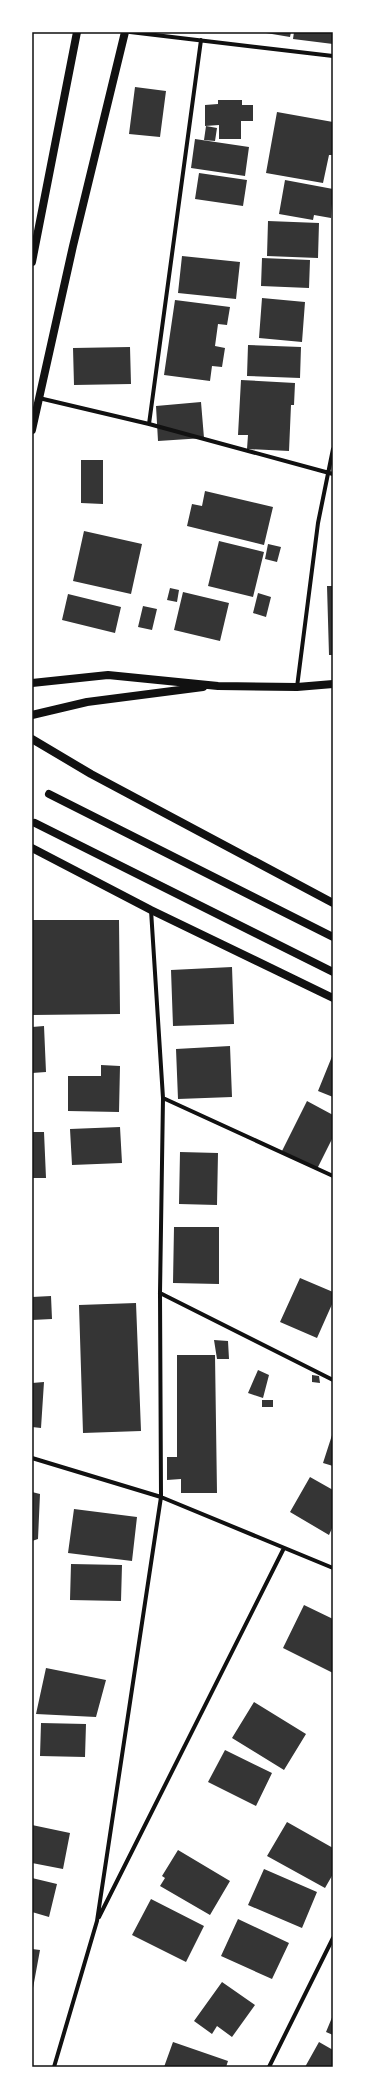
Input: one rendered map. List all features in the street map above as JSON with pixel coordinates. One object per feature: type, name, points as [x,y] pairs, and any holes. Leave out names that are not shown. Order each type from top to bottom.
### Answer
[{"type":"main road","points":[[32,262],[77,32]]},
{"type":"main road","points":[[32,430],[73,246],[125,32]]},
{"type":"main road","points":[[32,683],[108,675],[218,686],[297,687],[333,684]]},
{"type":"main road","points":[[32,715],[87,702],[218,686]]},
{"type":"main road","points":[[32,739],[91,774],[333,903]]},
{"type":"main road","points":[[49,794],[333,937]]},
{"type":"main road","points":[[35,823],[333,972]]},
{"type":"main road","points":[[32,848],[151,910],[333,998]]},
{"type":"street","points":[[130,32],[333,56]]},
{"type":"street","points":[[149,424],[201,40]]},
{"type":"street","points":[[39,398],[149,424],[328,474],[333,474]]},
{"type":"street","points":[[297,687],[318,523],[333,449]]},
{"type":"street","points":[[54,2067],[97,1921],[161,1497],[160,1293],[163,1098],[151,910]]},
{"type":"street","points":[[163,1098],[333,1176]]},
{"type":"street","points":[[160,1293],[333,1380]]},
{"type":"street","points":[[32,1458],[161,1497],[333,1568]]},
{"type":"street","points":[[97,1921],[284,1548]]},
{"type":"street","points":[[269,2067],[333,1938]]},
{"type":"building","points":[[260,32],[291,32],[290,37]]},
{"type":"building","points":[[294,32],[333,32],[333,44],[293,39]]},
{"type":"building","points":[[135,87],[166,91],[160,137],[129,134]]},
{"type":"building","points":[[218,100],[242,100],[242,105],[253,105],[253,121],[241,121],[241,139],[219,139],[219,125],[205,126],[205,105],[218,104]]},
{"type":"building","points":[[277,112],[333,122],[333,155],[329,155],[323,183],[266,173]]},
{"type":"building","points":[[206,126],[217,128],[215,141],[204,140]]},
{"type":"building","points":[[195,139],[249,147],[245,176],[191,168]]},
{"type":"building","points":[[199,173],[247,180],[243,206],[195,199]]},
{"type":"building","points":[[285,180],[333,189],[331,218],[314,215],[313,220],[279,214]]},
{"type":"building","points":[[268,221],[319,223],[318,258],[267,256]]},
{"type":"building","points":[[182,256],[240,262],[236,299],[178,293]]},
{"type":"building","points":[[262,258],[310,260],[309,288],[261,286]]},
{"type":"building","points":[[262,298],[305,302],[302,342],[259,338]]},
{"type":"building","points":[[175,300],[230,307],[227,325],[218,324],[215,346],[225,348],[222,367],[212,366],[210,381],[164,375]]},
{"type":"building","points":[[248,345],[301,347],[300,378],[247,376]]},
{"type":"building","points":[[130,347],[131,384],[74,385],[73,348]]},
{"type":"building","points":[[241,380],[295,383],[294,405],[291,405],[289,451],[247,449],[248,435],[238,435]]},
{"type":"building","points":[[201,402],[204,438],[158,441],[156,406]]},
{"type":"building","points":[[81,460],[103,460],[103,504],[81,503]]},
{"type":"building","points":[[205,491],[273,507],[264,545],[187,526],[192,504],[202,506]]},
{"type":"building","points":[[84,531],[142,544],[131,594],[73,581]]},
{"type":"building","points":[[219,541],[264,552],[253,597],[208,586]]},
{"type":"building","points":[[268,544],[281,547],[277,562],[265,559]]},
{"type":"building","points":[[327,586],[333,586],[333,655],[329,655]]},
{"type":"building","points":[[170,588],[179,590],[177,602],[167,600]]},
{"type":"building","points":[[183,592],[229,603],[220,641],[174,630]]},
{"type":"building","points":[[258,593],[271,597],[266,617],[253,613]]},
{"type":"building","points":[[68,594],[121,607],[115,633],[62,620]]},
{"type":"building","points":[[143,606],[157,609],[152,630],[138,627]]},
{"type":"building","points":[[32,920],[119,920],[120,1014],[32,1015]]},
{"type":"building","points":[[232,967],[234,1024],[173,1026],[171,970]]},
{"type":"building","points":[[44,1026],[46,1072],[32,1073],[32,1027]]},
{"type":"building","points":[[230,1046],[232,1097],[178,1099],[176,1049]]},
{"type":"building","points":[[333,1054],[333,1097],[318,1091]]},
{"type":"building","points":[[101,1065],[120,1066],[119,1112],[68,1111],[68,1076],[101,1076]]},
{"type":"building","points":[[307,1101],[333,1115],[333,1137],[317,1169],[282,1151]]},
{"type":"building","points":[[120,1127],[122,1163],[72,1165],[70,1129]]},
{"type":"building","points":[[32,1132],[44,1132],[46,1178],[32,1178]]},
{"type":"building","points":[[180,1152],[218,1153],[217,1205],[179,1204]]},
{"type":"building","points":[[174,1227],[219,1227],[219,1284],[173,1283]]},
{"type":"building","points":[[300,1278],[333,1292],[333,1302],[317,1338],[280,1322]]},
{"type":"building","points":[[51,1296],[52,1319],[32,1320],[32,1297]]},
{"type":"building","points":[[136,1303],[141,1431],[83,1433],[79,1305]]},
{"type":"building","points":[[214,1340],[228,1341],[229,1359],[217,1359]]},
{"type":"building","points":[[177,1355],[215,1355],[217,1493],[181,1493],[181,1479],[167,1480],[167,1457],[177,1457]]},
{"type":"building","points":[[258,1370],[269,1375],[263,1398],[248,1393]]},
{"type":"building","points":[[312,1375],[319,1376],[320,1383],[312,1382]]},
{"type":"building","points":[[44,1382],[41,1428],[32,1427],[32,1383]]},
{"type":"building","points":[[262,1400],[273,1400],[273,1407],[262,1407]]},
{"type":"building","points":[[333,1432],[333,1466],[323,1463]]},
{"type":"building","points":[[310,1477],[333,1490],[333,1526],[329,1535],[290,1512]]},
{"type":"building","points":[[32,1492],[40,1494],[38,1539],[32,1541]]},
{"type":"building","points":[[74,1509],[137,1517],[132,1561],[68,1553]]},
{"type":"building","points":[[71,1564],[122,1565],[121,1601],[70,1600]]},
{"type":"building","points":[[304,1605],[333,1619],[333,1673],[283,1648]]},
{"type":"building","points":[[46,1668],[106,1680],[96,1717],[36,1714]]},
{"type":"building","points":[[254,1702],[306,1734],[284,1770],[232,1738]]},
{"type":"building","points":[[41,1723],[86,1724],[85,1757],[40,1756]]},
{"type":"building","points":[[225,1750],[272,1773],[256,1806],[208,1782]]},
{"type":"building","points":[[287,1822],[333,1848],[333,1874],[325,1888],[267,1856]]},
{"type":"building","points":[[32,1825],[70,1833],[63,1869],[32,1863]]},
{"type":"building","points":[[178,1850],[230,1881],[210,1915],[160,1886],[165,1878],[162,1876]]},
{"type":"building","points":[[264,1869],[317,1892],[302,1928],[248,1905]]},
{"type":"building","points":[[32,1878],[57,1884],[49,1917],[32,1912]]},
{"type":"building","points":[[151,1899],[204,1926],[186,1962],[132,1935]]},
{"type":"building","points":[[238,1919],[289,1943],[272,1979],[221,1956]]},
{"type":"building","points":[[32,1949],[40,1950],[33,1988],[32,1988]]},
{"type":"building","points":[[222,1982],[255,2005],[232,2037],[217,2026],[212,2034],[194,2021]]},
{"type":"building","points":[[333,2015],[333,2035],[326,2032]]},
{"type":"building","points":[[173,2042],[228,2061],[226,2067],[164,2067]]},
{"type":"building","points":[[319,2042],[333,2050],[333,2067],[305,2067]]}]
